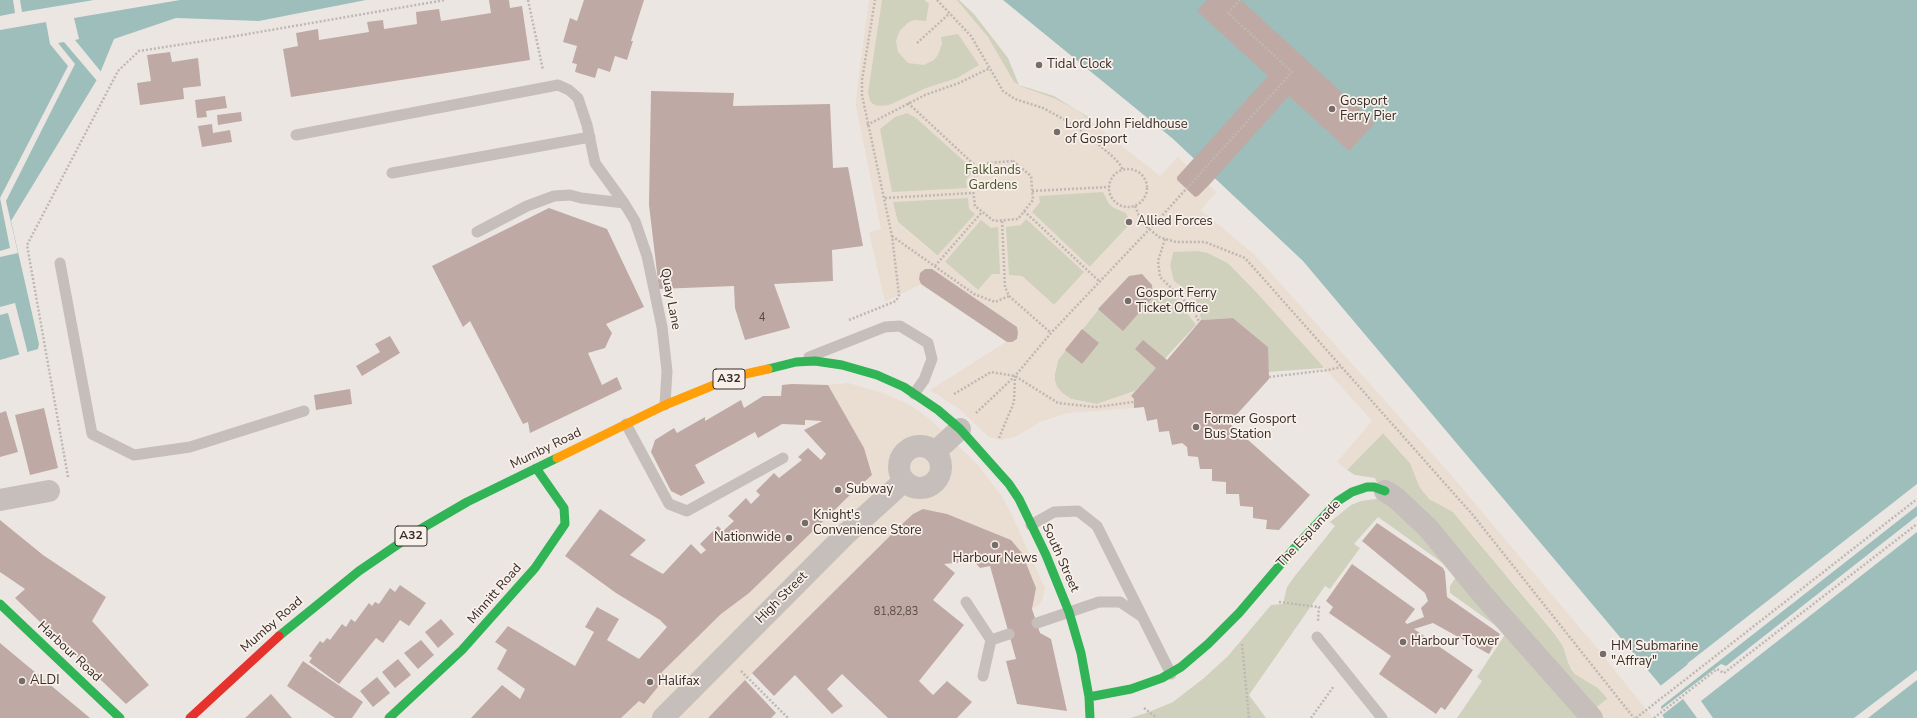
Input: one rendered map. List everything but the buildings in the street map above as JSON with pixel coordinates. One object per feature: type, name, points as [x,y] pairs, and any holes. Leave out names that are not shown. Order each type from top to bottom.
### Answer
[{"type":"main road","name":"Mumby Road","points":[[190,718],[265,647],[359,571],[408,538],[467,502],[665,405],[736,376],[796,362],[815,361],[854,368],[887,379],[914,394],[938,410],[960,429]]},
{"type":"main road","name":"South Street","points":[[960,429],[1009,484],[1046,555],[1069,612],[1081,653],[1089,697],[1090,718]]},
{"type":"main road","name":"Minnitt Road","points":[[389,718],[462,650],[534,568],[565,524],[564,508],[536,468]]},
{"type":"main road","name":"The Esplanade","points":[[1089,697],[1131,689],[1171,674],[1192,658],[1239,613],[1298,544],[1338,501],[1352,492],[1367,487],[1374,487],[1386,491]]},
{"type":"main road","name":"Harbour Road","points":[[0,604],[120,718]]},
{"type":"street","points":[[935,452],[960,429]]},
{"type":"street","points":[[922,445],[935,452],[939,458],[940,470],[934,482],[928,486],[915,487],[904,481],[898,468],[902,454],[908,449],[922,445]]},
{"type":"street","name":"High Street","points":[[663,718],[848,533],[904,481]]},
{"type":"street","points":[[0,500],[49,491]]},
{"type":"street","name":"The Esplanade","points":[[1386,491],[1395,497],[1428,528],[1483,595],[1592,718]]},
{"type":"lane","name":"Quay Lane","points":[[296,135],[558,85],[569,90],[578,98],[587,125],[595,162],[635,221],[647,256],[660,315],[666,371],[665,405]]},
{"type":"lane","points":[[392,173],[590,137]]},
{"type":"lane","points":[[477,232],[528,206],[559,195],[624,203]]},
{"type":"lane","points":[[60,263],[92,434],[134,455],[190,447],[304,411]]},
{"type":"lane","points":[[796,362],[885,327],[900,326],[928,343],[932,359],[924,380],[914,394]]},
{"type":"lane","points":[[626,424],[669,504],[686,511],[783,458]]},
{"type":"lane","points":[[1031,525],[1054,512],[1078,511],[1097,526],[1171,674]]},
{"type":"lane","points":[[966,602],[991,640],[983,676]]},
{"type":"lane","points":[[1037,624],[1099,602],[1120,602],[1142,616]]},
{"type":"lane","points":[[991,640],[1009,634]]},
{"type":"lane","points":[[1317,637],[1382,718]]},
{"type":"path","points":[[49,491],[69,485],[27,245],[118,71],[138,51],[236,36],[445,0]]},
{"type":"path","points":[[528,0],[546,88]]},
{"type":"path","points":[[844,322],[896,301],[899,295],[892,236],[867,125],[862,95],[862,80],[875,0]]},
{"type":"path","points":[[937,0],[971,36],[997,82],[1008,95],[1014,99],[1043,108],[1076,126],[1111,155],[1119,163],[1123,170]]},
{"type":"path","points":[[960,429],[1015,376],[1051,333],[1151,228],[1292,72],[1228,13],[1240,0]]},
{"type":"path","points":[[917,42],[950,13]]},
{"type":"path","points":[[867,125],[908,103],[959,83],[990,68]]},
{"type":"path","points":[[908,103],[981,171]]},
{"type":"path","points":[[1012,160],[1031,176],[1032,191],[1033,200],[1018,219],[994,222],[975,206],[972,182],[988,162],[1012,160]]},
{"type":"path","points":[[1130,169],[1139,172],[1147,183],[1145,197],[1134,206],[1125,207],[1116,203],[1110,195],[1109,187],[1113,176],[1123,170],[1130,169]]},
{"type":"path","points":[[1032,191],[1109,187]]},
{"type":"path","points":[[884,198],[974,193]]},
{"type":"path","points":[[1134,206],[1142,223],[1151,228],[1153,234],[1176,242],[1205,242],[1245,258],[1472,514],[1635,718],[1917,499]]},
{"type":"path","points":[[1024,211],[1100,282]]},
{"type":"path","points":[[935,266],[982,212]]},
{"type":"path","points":[[1002,221],[1005,287],[1009,296],[1051,333]]},
{"type":"path","points":[[892,236],[974,294],[995,302],[1009,296]]},
{"type":"path","points":[[1165,239],[1158,261],[1160,277],[1191,307],[1199,321]]},
{"type":"path","points":[[1268,377],[1328,370],[1341,367]]},
{"type":"path","points":[[951,396],[991,372],[1015,376],[1058,403],[1095,407],[1134,402]]},
{"type":"path","points":[[998,440],[1014,402],[1015,376]]},
{"type":"path","points":[[1654,718],[1717,669],[1724,673],[1917,524]]},
{"type":"path","points":[[1252,598],[1320,607],[1317,637]]},
{"type":"path","points":[[1239,613],[1248,718]]},
{"type":"path","points":[[725,655],[788,718]]},
{"type":"path","points":[[1311,718],[1342,676],[1346,673]]},
{"type":"green space","name":"Falklands Gardens","points":[[873,0],[959,0],[974,14],[1008,58],[1019,85],[1054,96],[1088,117],[1131,223],[1054,305],[1022,276],[978,290],[898,222],[862,95]]},
{"type":"green space","points":[[1173,251],[1199,251],[1208,253],[1228,263],[1324,365],[1323,368],[1268,372],[1268,347],[1233,318],[1201,320],[1195,297],[1174,282],[1170,266]]},
{"type":"green space","points":[[1175,296],[1196,325],[1135,391],[1097,404],[1071,399],[1058,390],[1054,378],[1058,360],[1102,305],[1137,307],[1153,297]]},
{"type":"green space","points":[[1383,433],[1410,463],[1423,492],[1453,512],[1554,633],[1563,646],[1571,669],[1575,674],[1598,688],[1608,699],[1587,715],[1589,718],[1457,718],[1482,681],[1477,677],[1506,633],[1450,593],[1450,586],[1458,574],[1378,517],[1354,544],[1360,548],[1330,589],[1325,586],[1249,695],[1266,718],[1130,718],[1173,702],[1204,678],[1228,656],[1271,605],[1283,604],[1287,587],[1335,526],[1330,522],[1351,505],[1361,501],[1383,498],[1375,478],[1355,475],[1347,470]]},
{"type":"shaded area","points":[[869,0],[882,0],[868,93],[870,101],[873,104],[878,106],[889,105],[926,88],[957,78],[979,65],[958,34],[941,37],[942,44],[938,55],[934,60],[924,65],[908,63],[898,52],[896,41],[900,30],[909,22],[914,20],[926,21],[929,4],[924,0],[957,0],[988,37],[1014,82],[1023,87],[1056,99],[1077,110],[1160,176],[1178,157],[1187,166],[1177,180],[1195,197],[1209,185],[1216,192],[1201,210],[1255,255],[1445,468],[1591,641],[1653,718],[1589,718],[1587,715],[1608,698],[1598,688],[1575,674],[1568,663],[1563,646],[1555,633],[1453,512],[1429,499],[1419,486],[1410,463],[1383,433],[1347,470],[1337,462],[1372,421],[1239,273],[1228,263],[1209,253],[1199,251],[1173,252],[1170,266],[1174,281],[1195,297],[1201,320],[1196,325],[1175,296],[1153,297],[1152,285],[1142,275],[1129,276],[1098,309],[1058,360],[1055,369],[1055,384],[1064,395],[1071,399],[1097,404],[1135,391],[1131,396],[1134,399],[1134,408],[1067,413],[1040,422],[1015,437],[1001,440],[989,437],[958,408],[930,390],[1006,342],[1012,342],[1017,339],[1017,327],[925,269],[920,273],[919,279],[921,284],[885,302],[869,232],[881,229],[856,106]],"holes":[[[907,113],[916,118],[974,170],[966,180],[967,188],[892,192],[880,129],[895,117]],[[1103,192],[1109,204],[1126,213],[1131,223],[1090,267],[1032,212],[1040,202],[1039,196]],[[968,198],[969,209],[975,214],[937,256],[898,223],[893,202]],[[1026,219],[1084,272],[1054,305],[1022,276],[1009,275],[1006,227],[1021,225]],[[981,220],[991,228],[998,227],[1000,274],[992,274],[978,290],[945,262]]]},
{"type":"shaded area","points":[[848,383],[883,393],[910,405],[931,420],[978,465],[1001,495],[1011,513],[1045,588],[1042,601],[1039,605],[1032,609],[1036,588],[1022,553],[1011,540],[947,514],[923,509],[913,514],[901,525],[708,718],[621,718],[639,701],[644,703],[666,677],[661,673],[721,614],[872,475],[864,448],[828,385]]},
{"type":"water","points":[[0,0],[366,0],[259,21],[176,18],[114,39],[98,78],[11,221],[39,344],[38,349],[0,360]]},
{"type":"water","points":[[1003,0],[1917,0],[1917,718],[1664,718],[1661,712],[1662,687],[1303,261],[1172,138]]},
{"type":"pier","points":[[13,0],[20,0],[22,12],[94,0],[180,0],[74,18],[79,39],[75,40],[102,73],[98,82],[64,42],[58,43],[75,64],[6,201],[18,253],[0,257],[0,251],[10,248],[0,198],[68,66],[50,44],[46,22],[0,30],[0,16],[15,13]]},
{"type":"pier","points":[[15,303],[28,354],[20,357],[8,313],[0,315],[0,307]]},
{"type":"pier","points":[[1917,484],[1917,506],[1659,708],[1659,687]]},
{"type":"pier","points":[[1917,516],[1917,532],[1701,701],[1713,718],[1697,718],[1683,699],[1661,716],[1659,711],[1721,664],[1726,666]]},
{"type":"pier","points":[[1917,670],[1917,680],[1868,718],[1854,718]]},
{"type":"traffic: fast","points":[[768,369],[796,362],[815,361],[842,365],[877,375],[904,387],[938,410],[960,429]]},
{"type":"traffic: fast","points":[[960,429],[1009,484],[1019,499],[1046,555],[1069,612],[1081,653],[1089,697],[1090,718]]},
{"type":"traffic: fast","points":[[279,636],[359,571],[419,530],[467,502],[557,458]]},
{"type":"traffic: fast","points":[[389,718],[462,650],[535,568],[565,524],[564,508],[536,468]]},
{"type":"traffic: fast","points":[[1089,697],[1131,689],[1162,678],[1181,667],[1208,644],[1239,613],[1298,544],[1338,501],[1352,492],[1367,487],[1374,487],[1385,491]]},
{"type":"traffic: fast","points":[[0,604],[120,718]]},
{"type":"traffic: slow","points":[[557,458],[665,405],[736,376],[768,369]]},
{"type":"traffic: jam","points":[[190,718],[279,636]]},
{"type":"place","name":"Tidal Clock","points":[[1039,65]]},
{"type":"place","name":"Gosport Ferry Pier","points":[[1332,109]]},
{"type":"place","name":"Lord John Fieldhouse of Gosport","points":[[1057,132]]},
{"type":"place","name":"Allied Forces","points":[[1129,222]]},
{"type":"place","name":"Gosport Ferry Ticket Office","points":[[1128,301]]},
{"type":"place","name":"Former Gosport Bus Station","points":[[1196,427]]},
{"type":"place","name":"Subway","points":[[838,490]]},
{"type":"place","name":"Knight's Convenience Store","points":[[805,523]]},
{"type":"place","name":"Nationwide","points":[[789,538]]},
{"type":"place","name":"Harbour News","points":[[995,545]]},
{"type":"place","name":"Harbour Tower","points":[[1403,642]]},
{"type":"place","name":"HM Submarine \"Affray\"","points":[[1603,654]]},
{"type":"place","name":"ALDI","points":[[22,681]]},
{"type":"place","name":"Halifax","points":[[650,682]]}]
